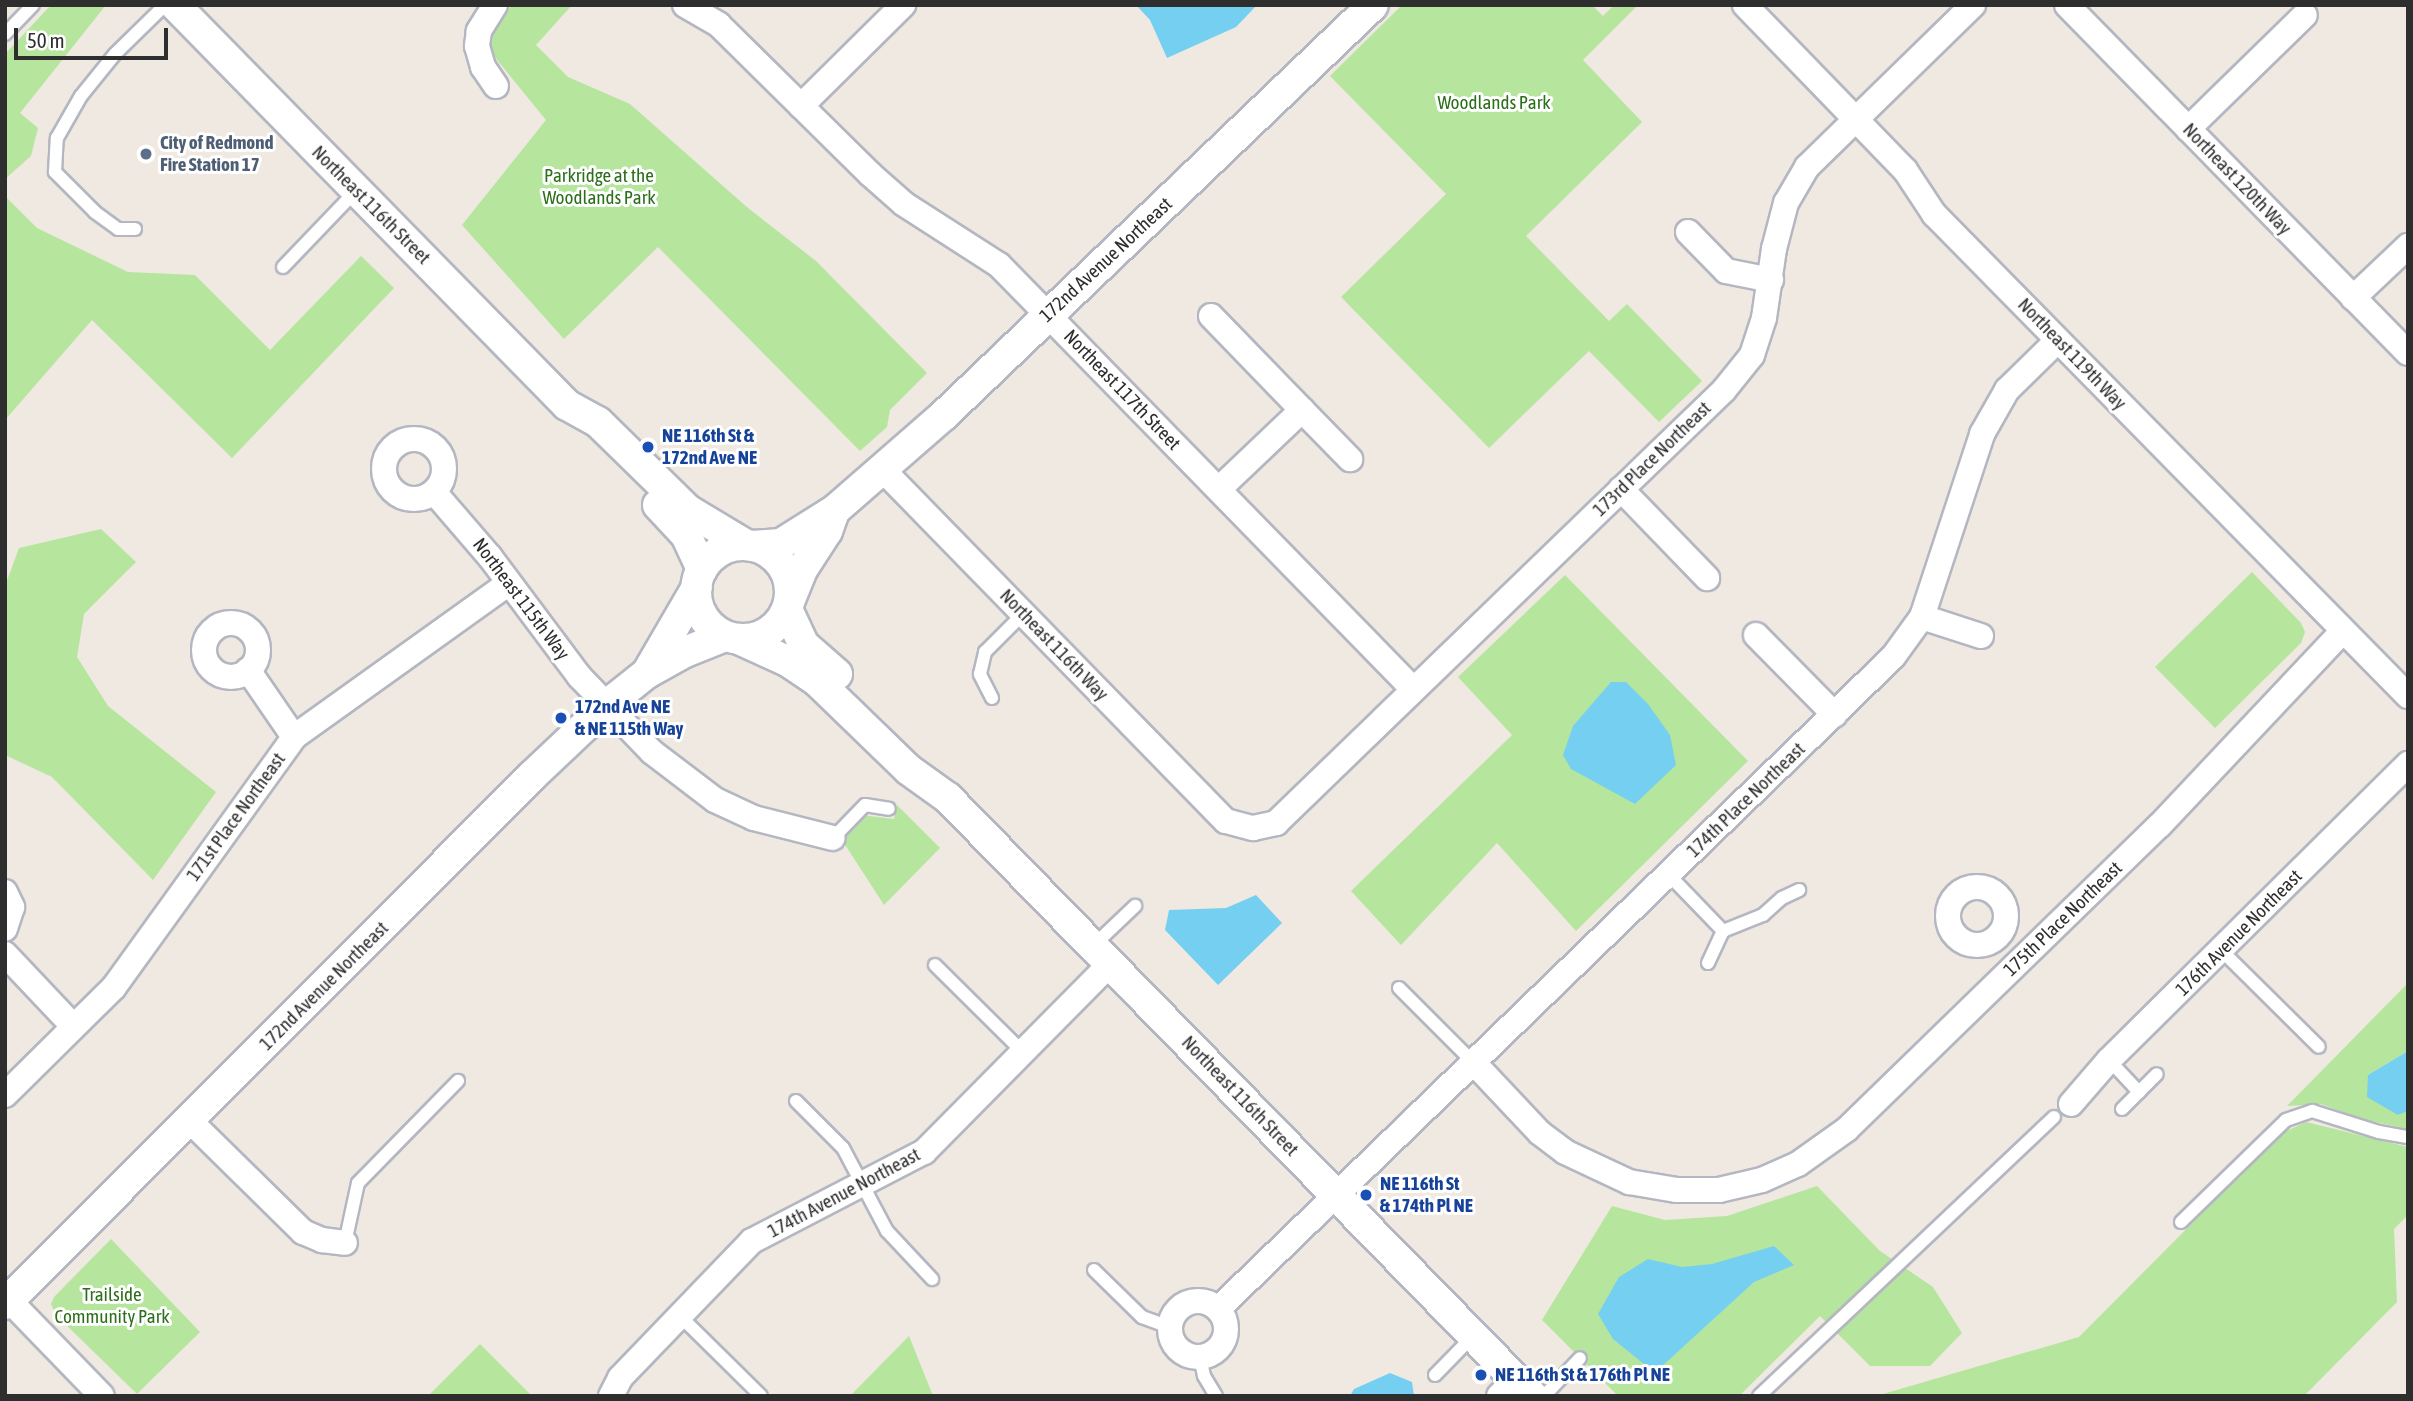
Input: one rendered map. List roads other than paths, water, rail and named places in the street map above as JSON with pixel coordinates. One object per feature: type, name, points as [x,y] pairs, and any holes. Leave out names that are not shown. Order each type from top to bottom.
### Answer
[{"type":"street","name":"Northeast 116th Street","points":[[174,5],[567,405],[585,438],[673,517],[686,535],[699,578]]},
{"type":"street","points":[[495,5],[479,31],[477,46],[483,67],[496,86]]},
{"type":"street","name":"Northeast 117th Street","points":[[685,5],[719,25],[904,204],[999,265],[1413,689]]},
{"type":"street","points":[[801,106],[903,5]]},
{"type":"street","name":"Northeast 119th Way","points":[[1745,5],[1905,170],[1934,214],[2408,696]]},
{"type":"street","name":"173rd Place Northeast","points":[[1226,821],[1253,828],[1276,822],[1724,390],[1752,355],[1764,318],[1774,249],[1786,203],[1807,167],[1973,5]]},
{"type":"street","name":"Northeast 120th Way","points":[[2067,5],[2408,353]]},
{"type":"street","name":"172nd Avenue Northeast","points":[[749,546],[782,544],[835,510],[944,415],[1367,7]]},
{"type":"street","points":[[2188,129],[2305,15]]},
{"type":"street","points":[[1688,232],[1726,271],[1771,280]]},
{"type":"street","points":[[2353,298],[2408,246]]},
{"type":"street","points":[[1211,316],[1350,459]]},
{"type":"street","name":"174th Place Northeast","points":[[1218,1309],[1894,657],[1922,617],[1982,434],[2007,390],[2058,340]]},
{"type":"street","name":"Northeast 116th Street","points":[[567,405],[597,422],[688,510],[749,546]]},
{"type":"street","points":[[1219,489],[1302,410]]},
{"type":"street","name":"Northeast 116th Way","points":[[881,469],[1226,821]]},
{"type":"street","points":[[1621,489],[1707,578]]},
{"type":"street","name":"Northeast 115th Way","points":[[434,492],[509,583],[579,676],[652,752],[715,800],[754,818],[833,838]]},
{"type":"street","name":"172nd Avenue Northeast","points":[[788,606],[835,510]]},
{"type":"street","points":[[749,546],[766,552],[786,573],[788,606],[773,628],[751,639],[732,637],[703,616],[699,578],[714,556],[729,547],[749,546]]},
{"type":"street","name":"172nd Avenue Northeast","points":[[647,673],[699,578]]},
{"type":"street","name":"171st Place Northeast","points":[[5,1096],[114,986],[294,737],[509,583]]},
{"type":"street","name":"Northeast 116th Street","points":[[788,606],[804,645],[876,708],[925,757],[948,798]]},
{"type":"street","points":[[1922,617],[1981,636]]},
{"type":"street","name":"175th Place Northeast","points":[[1474,1063],[1548,1139],[1593,1167],[1629,1182],[1691,1190],[1719,1189],[1762,1180],[1798,1164],[1847,1129],[2159,827],[2343,631]]},
{"type":"street","points":[[1756,635],[1835,715]]},
{"type":"street","name":"Northeast 116th Street","points":[[732,637],[789,662],[817,681],[837,696],[909,770],[948,798],[1473,1336],[1515,1390]]},
{"type":"street","name":"172nd Avenue Northeast","points":[[7,1300],[532,776],[607,705],[647,673],[685,652],[732,637]]},
{"type":"street","points":[[248,670],[294,737]]},
{"type":"street","name":"176th Avenue Northeast","points":[[2062,1110],[2109,1060],[2408,764]]},
{"type":"street","points":[[5,892],[12,907],[5,929]]},
{"type":"street","points":[[1996,938],[2018,963]]},
{"type":"street","points":[[5,954],[73,1026]]},
{"type":"street","name":"174th Avenue Northeast","points":[[611,1396],[620,1378],[751,1241],[924,1152],[1023,1052],[1103,954]]},
{"type":"street","points":[[190,1120],[303,1232],[322,1240],[345,1243]]},
{"type":"street","points":[[7,1300],[102,1396]]},
{"type":"street","points":[[1203,1301],[1218,1309],[1226,1325],[1223,1342],[1210,1354],[1200,1357],[1184,1354],[1177,1348],[1170,1327],[1173,1315],[1185,1303],[1203,1301]]},
{"type":"lane","points":[[5,34],[33,5]]},
{"type":"lane","points":[[135,229],[118,229],[95,212],[55,172],[57,138],[81,96],[107,64],[165,5]]},
{"type":"lane","points":[[283,267],[357,191]]},
{"type":"lane","points":[[992,698],[980,674],[985,652],[1023,614]]},
{"type":"lane","points":[[833,838],[865,805],[889,809]]},
{"type":"lane","points":[[1669,875],[1723,931]]},
{"type":"lane","points":[[1708,963],[1723,931],[1763,915],[1782,898],[1799,890]]},
{"type":"lane","points":[[1103,954],[1135,906]]},
{"type":"lane","points":[[2221,951],[2319,1047]]},
{"type":"lane","points":[[935,965],[1023,1052]]},
{"type":"lane","points":[[1399,988],[1474,1063]]},
{"type":"lane","points":[[2109,1060],[2139,1092]]},
{"type":"lane","points":[[2122,1109],[2157,1074]]},
{"type":"lane","points":[[345,1243],[358,1183],[458,1081]]},
{"type":"lane","points":[[796,1101],[843,1148],[887,1231],[932,1279]]},
{"type":"lane","points":[[1759,1396],[1817,1345],[2062,1110]]},
{"type":"lane","points":[[2181,1222],[2286,1120],[2312,1111],[2379,1132],[2408,1137]]},
{"type":"lane","points":[[1094,1270],[1142,1317],[1170,1327]]},
{"type":"lane","points":[[678,1315],[761,1396]]},
{"type":"lane","points":[[1435,1375],[1473,1336]]},
{"type":"lane","points":[[1200,1357],[1204,1376],[1216,1396]]},
{"type":"lane","points":[[1544,1396],[1580,1358]]},
{"type":"water","points":[[1136,5],[1257,5],[1236,27],[1167,58],[1150,20]]},
{"type":"water","points":[[1611,682],[1626,682],[1648,704],[1670,735],[1676,765],[1635,804],[1571,769],[1563,755],[1573,726]]},
{"type":"water","points":[[1256,895],[1282,923],[1218,985],[1165,930],[1169,910],[1226,908]]},
{"type":"water","points":[[2408,1051],[2408,1111],[2398,1115],[2367,1097],[2368,1075]]},
{"type":"water","points":[[1774,1246],[1794,1265],[1754,1282],[1660,1368],[1649,1368],[1613,1339],[1598,1314],[1619,1277],[1648,1259],[1682,1267],[1712,1264]]},
{"type":"water","points":[[1390,1373],[1412,1382],[1414,1396],[1350,1396],[1354,1389]]},
{"type":"place","name":"City of Redmond Fire Station 17","points":[[146,154]]},
{"type":"place","name":"NE 116th St & 172nd Ave NE","points":[[648,447]]},
{"type":"place","name":"172nd Ave NE & NE 115th Way","points":[[561,718]]},
{"type":"place","name":"NE 116th St & 174th Pl NE","points":[[1366,1195]]},
{"type":"place","name":"NE 116th St & 176th Pl NE","points":[[1481,1375]]},
{"type":"park label","name":"Woodlands Park","points":[[1494,103]]},
{"type":"park label","name":"Parkridge at the Woodlands Park","points":[[599,187]]},
{"type":"park label","name":"Trailside Community Park","points":[[112,1306]]}]
